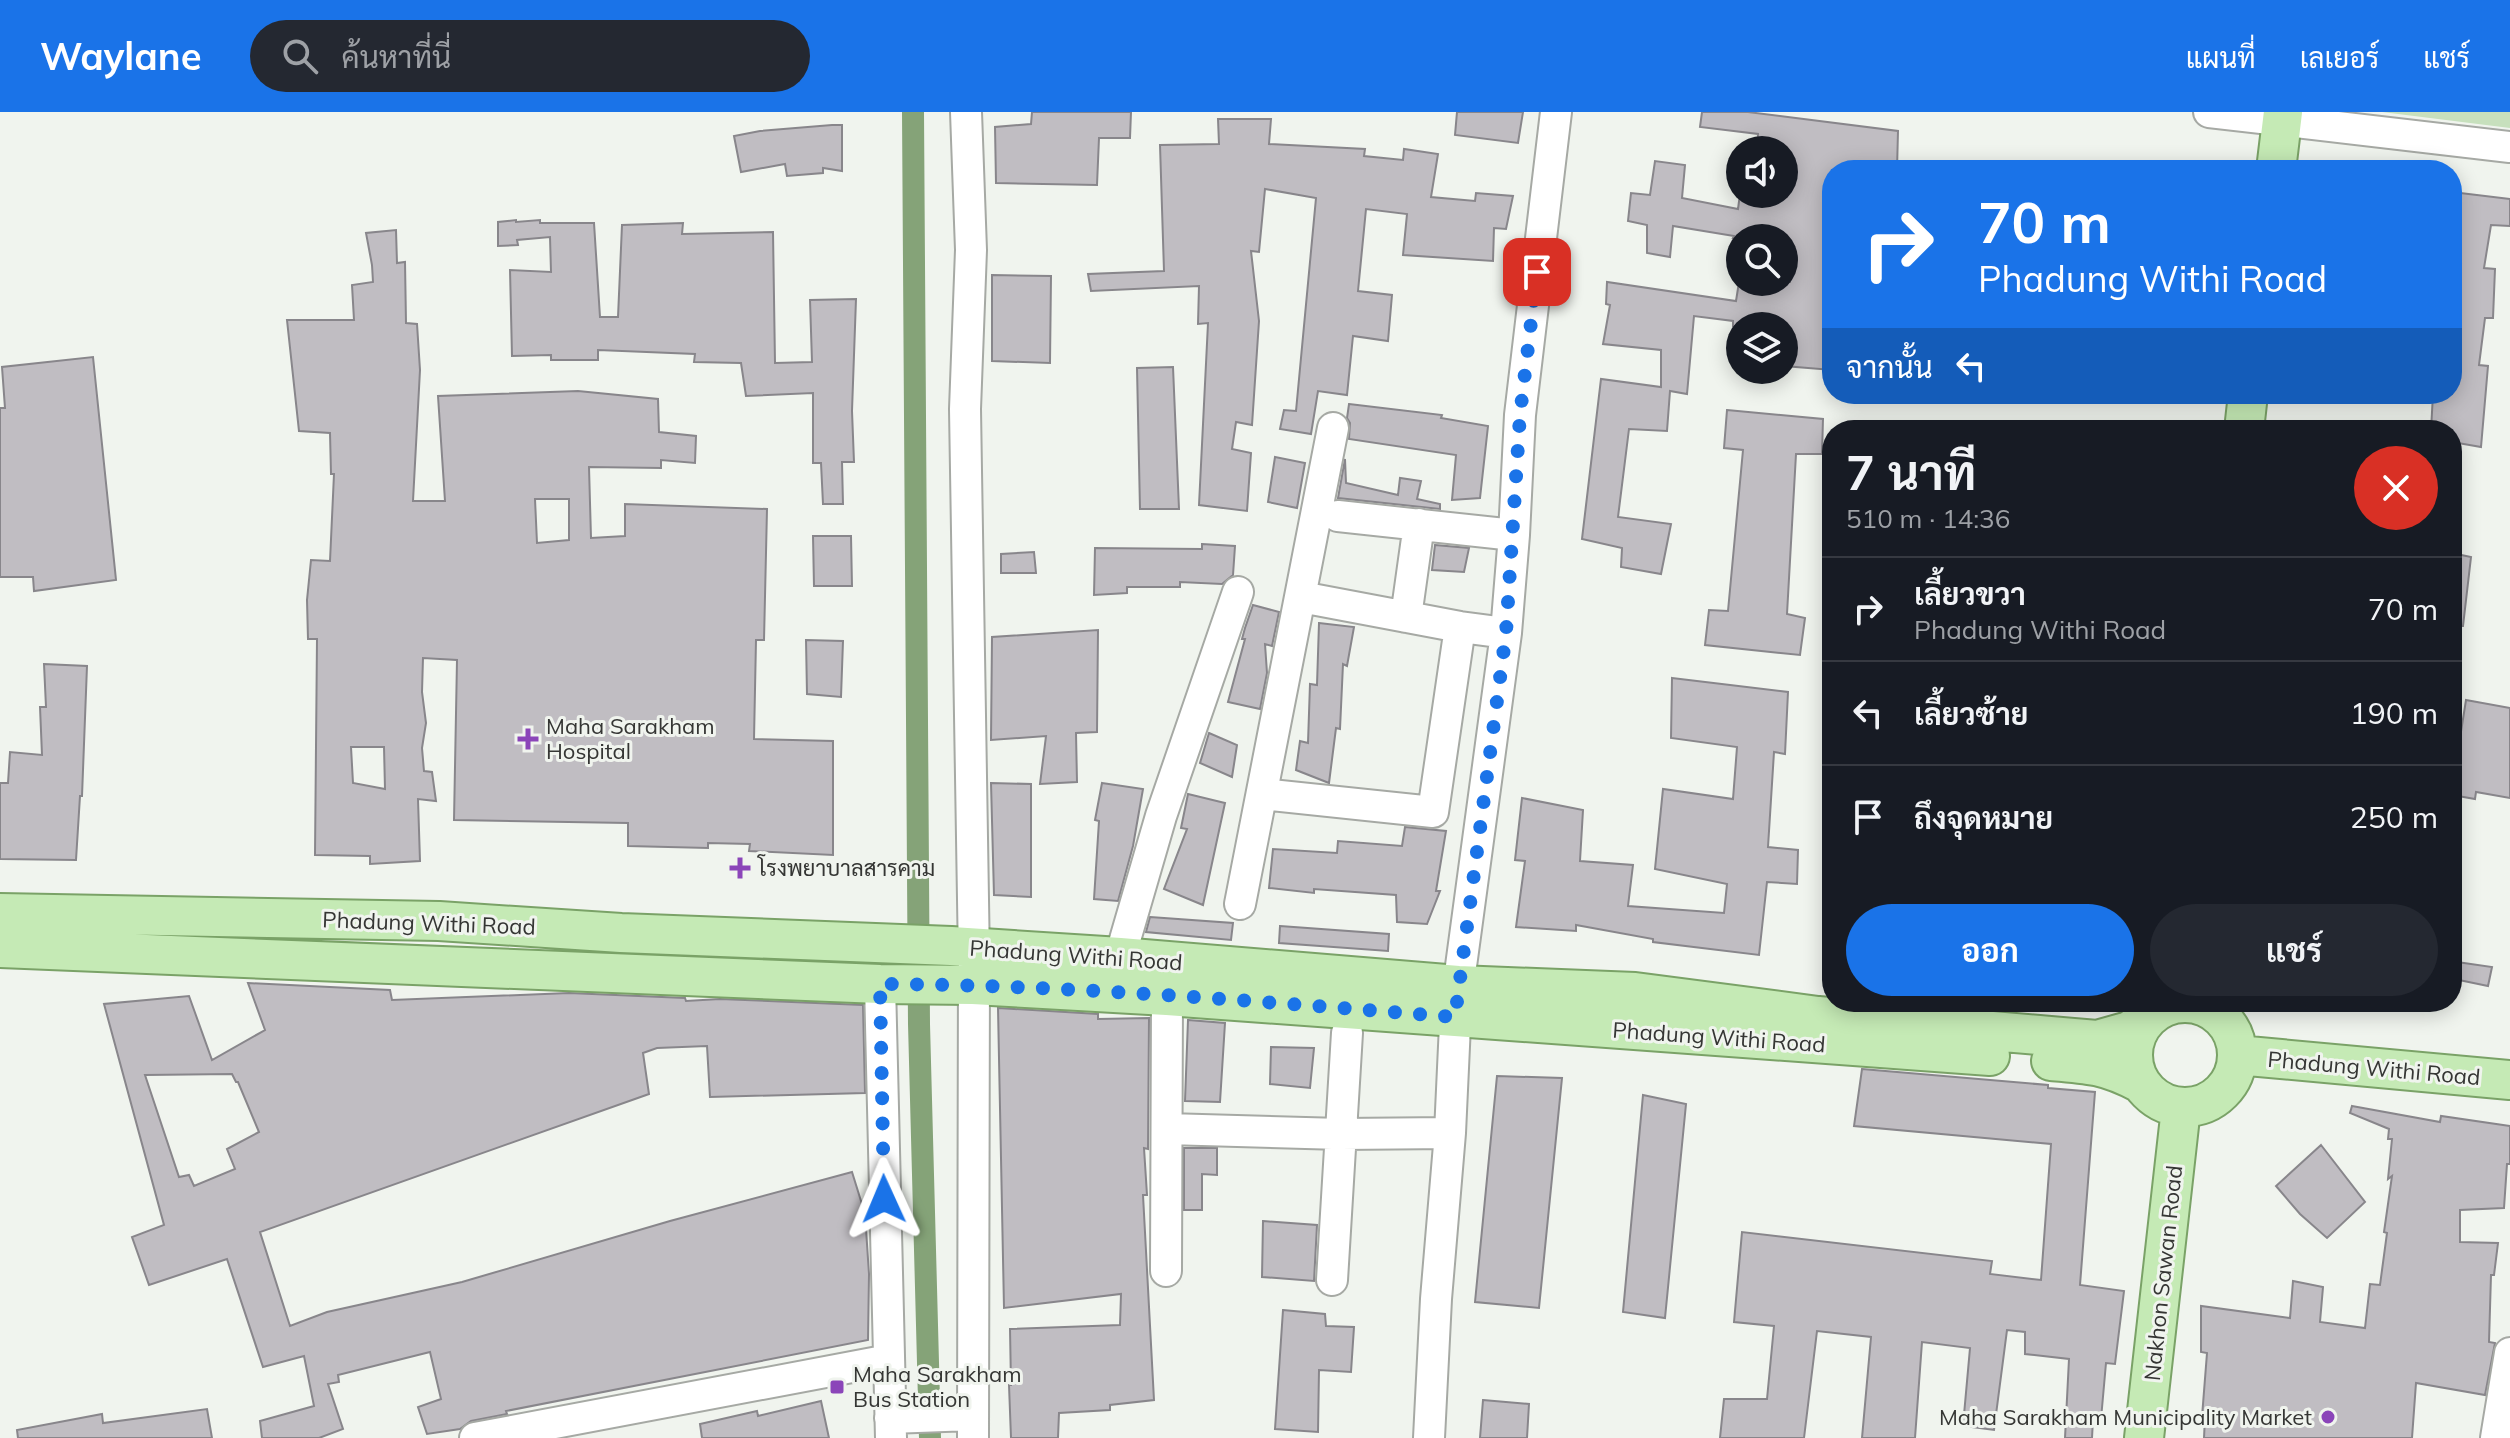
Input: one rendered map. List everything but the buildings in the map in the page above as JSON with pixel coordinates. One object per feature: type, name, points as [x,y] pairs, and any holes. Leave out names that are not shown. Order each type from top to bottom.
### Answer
[{"type":"main road","points":[[2277,160],[2282,116]]},
{"type":"main road","name":"Phadung Withi Road","points":[[0,913],[439,921],[1120,957],[1457,1001],[2095,1064],[2114,1069],[2140,1083]]},
{"type":"main road","name":"Phadung Withi Road","points":[[0,948],[962,985],[1167,996],[1457,1001],[1635,992],[1818,1016],[2097,1040],[2129,1031],[2144,1021]]},
{"type":"main road","points":[[2155,1012],[2144,1021],[2136,1035],[2132,1051],[2134,1068],[2140,1083],[2158,1100],[2181,1108],[2198,1106],[2214,1099],[2227,1087],[2235,1072],[2236,1041],[2214,1012]]},
{"type":"main road","name":"Phadung Withi Road","points":[[2237,1055],[2510,1080]]},
{"type":"main road","name":"Nakhon Sawan Road","points":[[2144,1438],[2181,1108]]},
{"type":"street","points":[[892,984],[891,1428],[973,1427],[962,985],[965,409],[971,250],[966,112]]},
{"type":"street","points":[[1429,1438],[1457,1001],[1506,633],[1520,415],[1556,112]]},
{"type":"street","points":[[2209,112],[2282,116],[2510,147]]},
{"type":"street","points":[[1240,904],[1333,428]]},
{"type":"street","points":[[1338,516],[1514,535]]},
{"type":"street","points":[[1406,617],[1419,524]]},
{"type":"street","points":[[1120,957],[1161,816],[1238,592]]},
{"type":"street","points":[[1301,597],[1506,633]]},
{"type":"street","points":[[1262,794],[1433,812],[1460,627]]},
{"type":"street","points":[[1166,1271],[1167,996]]},
{"type":"street","points":[[1332,1280],[1347,1033]]},
{"type":"street","points":[[1167,1129],[1341,1134],[1450,1133]]},
{"type":"street","points":[[2496,1438],[2510,1353]]},
{"type":"street","points":[[475,1438],[596,1426],[889,1360]]},
{"type":"green space","points":[[2382,112],[2510,112],[2510,128]]},
{"type":"waterway","points":[[913,112],[919,1024],[930,1438]]},
{"type":"place","name":"Maha Sarakham Hospital","points":[[528,739]]},
{"type":"place","name":"โรงพยาบาลสารคาม","points":[[740,868]]},
{"type":"place","name":"Maha Sarakham Bus Station","points":[[837,1387]]},
{"type":"place","name":"Maha Sarakham Municipality Market","points":[[2328,1417]]},
{"type":"route","points":[[884,1199],[880,984],[973,985],[1167,996],[1455,1017],[1506,633],[1520,415],[1537,272]]}]
